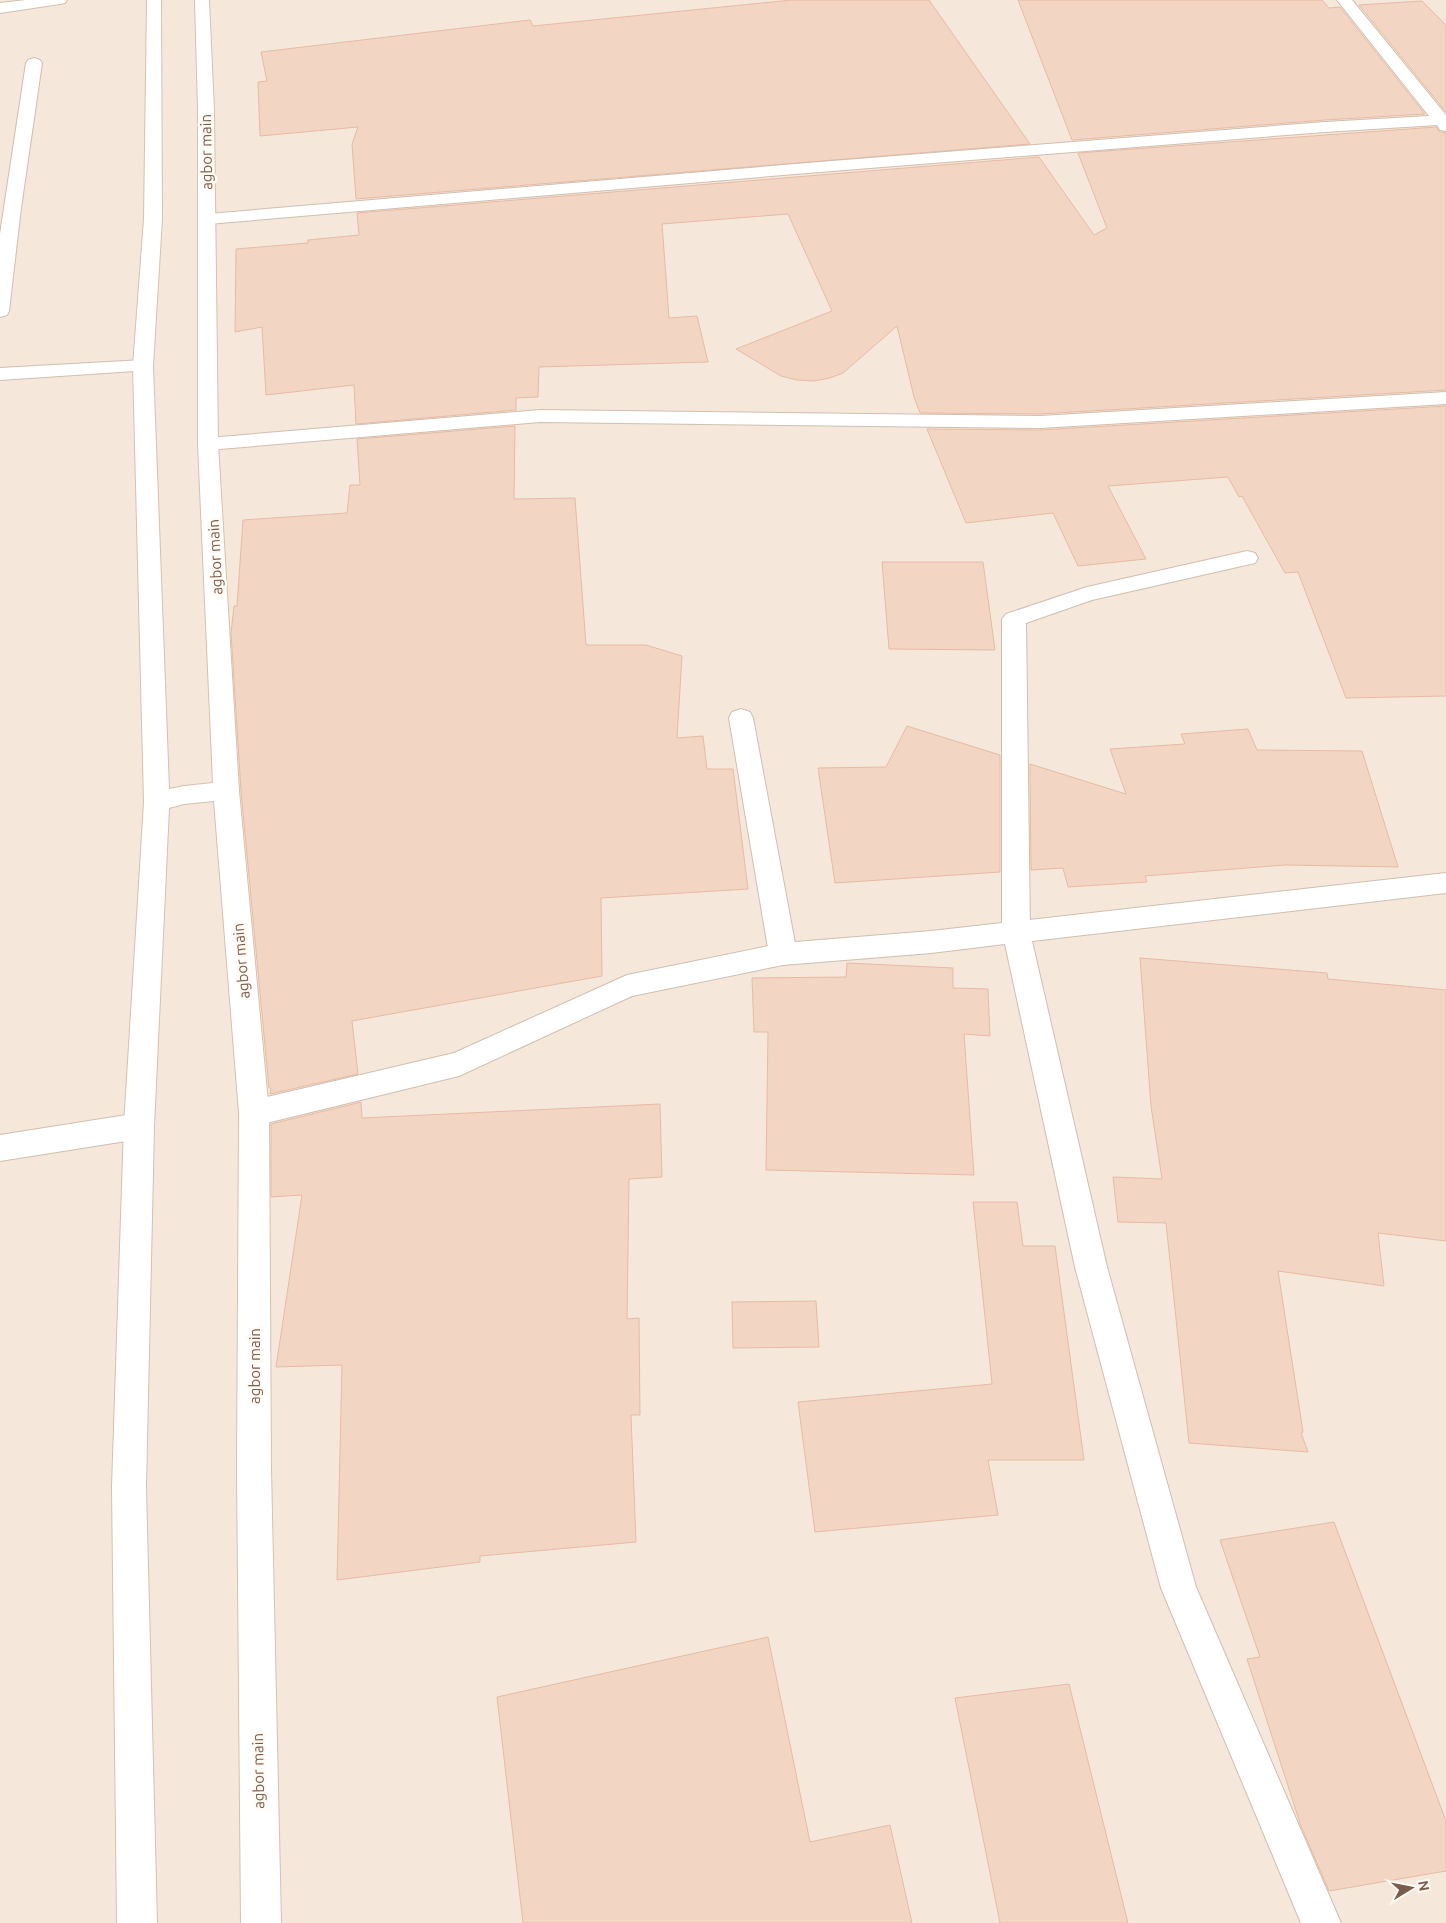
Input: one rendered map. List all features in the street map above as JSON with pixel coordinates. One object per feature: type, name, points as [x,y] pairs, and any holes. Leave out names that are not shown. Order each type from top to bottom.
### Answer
[{"type":"street","points":[[0,8],[60,0]]},
{"type":"street","points":[[137,1923],[129,1486],[139,1126],[157,802],[143,366],[153,219],[154,0]]},
{"type":"street","name":"agbor main","points":[[202,0],[208,219],[206,346],[208,444],[226,791],[254,1113],[254,1469],[261,1923]]},
{"type":"street","points":[[1344,0],[1445,122]]},
{"type":"street","points":[[0,311],[12,208],[34,63]]},
{"type":"street","points":[[208,219],[807,168],[1325,127],[1445,122]]},
{"type":"street","points":[[0,374],[143,366]]},
{"type":"street","points":[[208,444],[540,416],[1040,422],[1446,398]]},
{"type":"street","points":[[1247,558],[1087,594],[1014,620],[1016,932],[1091,1267],[1179,1588],[1321,1923]]},
{"type":"street","points":[[741,718],[783,954]]},
{"type":"street","points":[[157,802],[184,795],[226,791]]},
{"type":"street","points":[[254,1113],[459,1064],[627,986],[783,954],[932,942],[1446,883]]},
{"type":"street","points":[[0,1148],[139,1126]]},
{"type":"shaded area","points":[[0,0],[1446,0],[1446,1923],[0,1923]]},
{"type":"building","points":[[792,0],[929,0],[1030,144],[356,199],[352,144],[358,127],[260,136],[258,82],[267,81],[261,52],[530,20],[533,26]]},
{"type":"building","points":[[1018,0],[1322,0],[1329,8],[1340,7],[1425,114],[1072,140]]},
{"type":"building","points":[[1422,1],[1446,25],[1446,112],[1359,5]]},
{"type":"building","points":[[1436,127],[1440,132],[1446,133],[1446,390],[1040,414],[920,413],[914,397],[897,326],[843,373],[814,381],[797,380],[781,376],[736,349],[832,311],[788,214],[662,224],[669,318],[697,316],[708,362],[539,367],[538,397],[516,398],[516,410],[356,424],[354,385],[266,395],[262,327],[235,332],[236,249],[308,243],[308,240],[359,235],[357,213],[1039,157],[1094,235],[1107,228],[1078,153]]},
{"type":"building","points":[[1446,406],[1446,696],[1346,698],[1298,572],[1285,573],[1242,496],[1239,497],[1228,477],[1108,486],[1146,559],[1078,566],[1053,513],[966,523],[927,429],[1040,430]]},
{"type":"building","points":[[515,426],[514,499],[575,498],[586,645],[646,645],[682,656],[677,738],[703,736],[707,769],[733,769],[748,889],[601,898],[602,976],[352,1021],[358,1074],[270,1094],[271,1088],[269,1088],[241,791],[231,633],[234,606],[237,606],[243,520],[347,513],[350,485],[360,485],[357,439]]},
{"type":"building","points":[[882,562],[983,562],[995,650],[889,649]]},
{"type":"building","points":[[907,726],[1000,755],[1000,872],[835,883],[818,768],[886,767]]},
{"type":"building","points":[[1248,729],[1257,750],[1362,751],[1398,867],[1285,865],[1145,876],[1147,882],[1068,887],[1063,868],[1031,870],[1030,764],[1126,794],[1110,749],[1185,744],[1181,734]]},
{"type":"building","points":[[1140,958],[1327,973],[1328,979],[1446,990],[1446,1241],[1378,1233],[1384,1286],[1278,1271],[1303,1432],[1301,1433],[1308,1452],[1189,1443],[1166,1223],[1118,1222],[1113,1177],[1162,1179],[1151,1106]]},
{"type":"building","points":[[847,963],[953,968],[953,988],[988,989],[990,1036],[964,1034],[974,1175],[766,1170],[768,1032],[754,1032],[752,978],[846,977]]},
{"type":"building","points":[[361,1102],[362,1118],[660,1104],[662,1177],[629,1179],[627,1319],[639,1318],[640,1415],[631,1415],[636,1542],[480,1556],[480,1562],[337,1580],[342,1365],[276,1367],[302,1195],[271,1197],[271,1124]]},
{"type":"building","points":[[973,1202],[1017,1202],[1023,1246],[1055,1246],[1084,1460],[988,1460],[998,1515],[815,1532],[798,1402],[992,1384]]},
{"type":"building","points":[[816,1301],[819,1347],[733,1348],[732,1302]]},
{"type":"building","points":[[1334,1522],[1446,1821],[1446,1871],[1329,1891],[1301,1826],[1247,1659],[1260,1657],[1220,1540]]},
{"type":"building","points":[[768,1637],[810,1842],[890,1825],[912,1923],[523,1923],[497,1697]]},
{"type":"building","points":[[1069,1684],[1128,1923],[1000,1923],[955,1698]]}]
